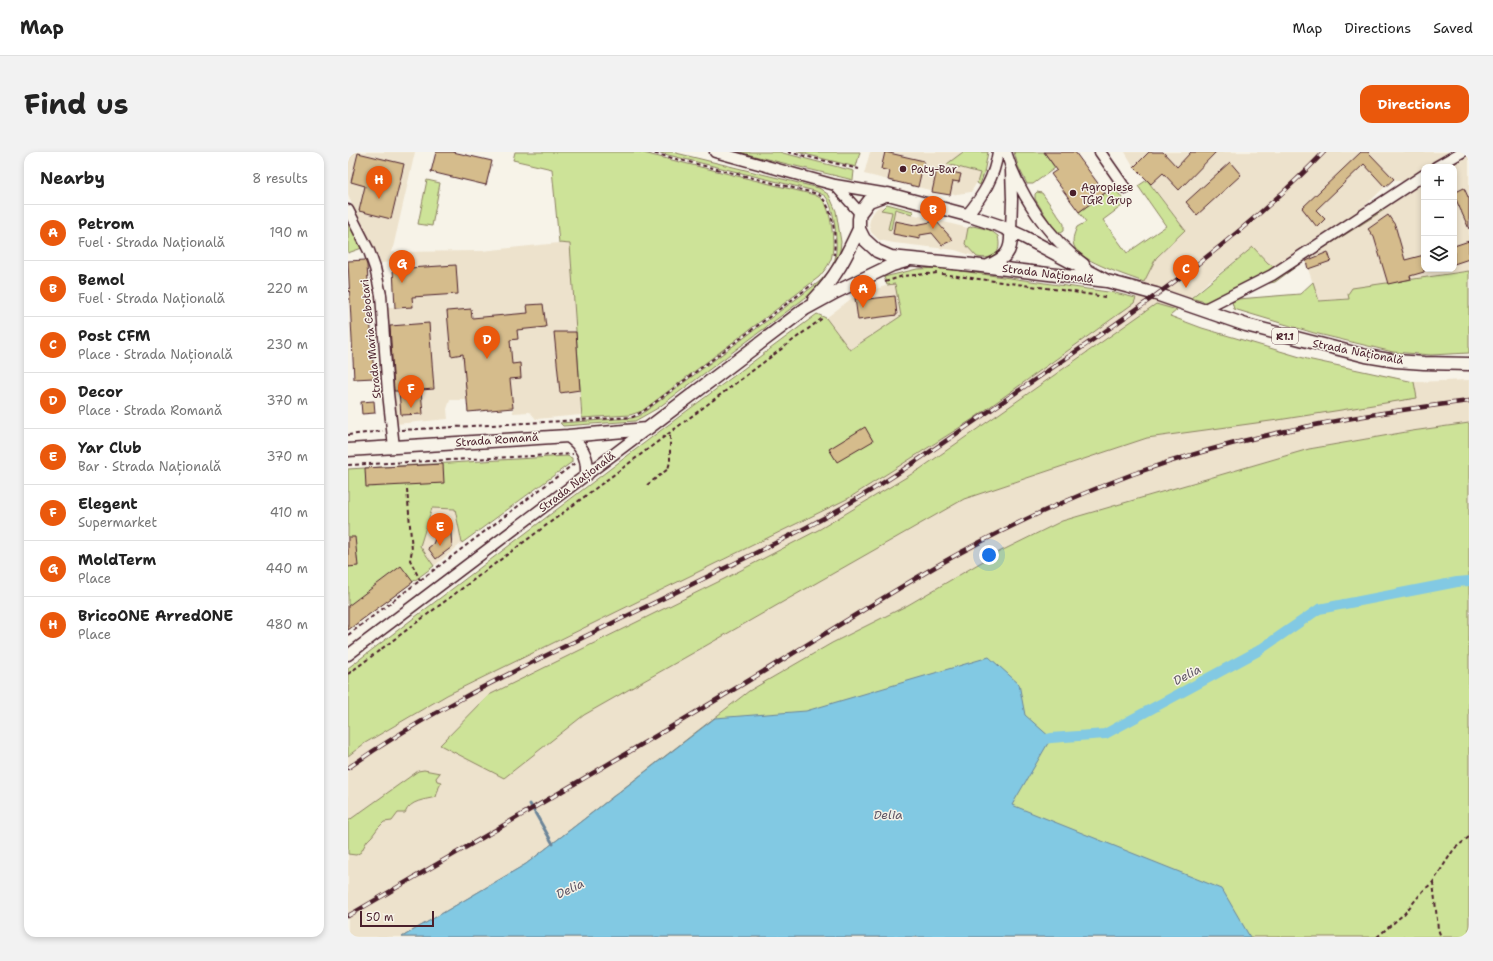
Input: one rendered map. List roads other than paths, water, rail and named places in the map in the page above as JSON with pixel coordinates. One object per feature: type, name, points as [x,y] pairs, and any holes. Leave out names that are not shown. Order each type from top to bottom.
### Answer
[{"type":"main road","name":"Strada Națională","points":[[888,194],[968,215],[1011,232],[1107,281]]},
{"type":"main road","points":[[860,213],[869,201],[888,194]]},
{"type":"main road","name":"Strada Națională","points":[[860,213],[860,229],[864,239],[871,247],[884,255],[891,257],[988,266],[1107,281],[1156,294],[1246,325],[1366,356],[1410,362],[1469,364]]},
{"type":"main road","name":"Strada Națională","points":[[805,309],[823,290],[842,264],[860,229]]},
{"type":"main road","name":"Strada Națională","points":[[988,266],[998,262],[1006,255],[1011,243],[1011,232]]},
{"type":"main road","name":"Strada Națională","points":[[647,429],[805,309],[892,265],[914,258]]},
{"type":"main road","name":"Strada Romană","points":[[348,450],[568,436],[647,429]]},
{"type":"main road","points":[[568,436],[576,441],[582,448],[588,465],[587,474]]},
{"type":"street","points":[[715,152],[835,185],[888,194]]},
{"type":"street","points":[[968,215],[985,192],[996,165],[998,152]]},
{"type":"street","points":[[1006,152],[1011,167],[1035,211],[1049,231],[1074,257],[1107,281]]},
{"type":"street","points":[[1100,152],[1126,188]]},
{"type":"street","points":[[1441,164],[1462,152]]},
{"type":"street","points":[[1011,167],[1011,232]]},
{"type":"street","points":[[1203,310],[1272,274],[1421,177]]},
{"type":"street","points":[[835,185],[860,213]]},
{"type":"street","name":"Strada Maria Cebotari","points":[[348,210],[376,268],[381,294],[394,447]]},
{"type":"street","name":"Strada Națională","points":[[348,655],[647,429]]},
{"type":"water","name":"Delia","points":[[989,657],[1019,684],[1025,715],[1051,738],[1012,805],[1222,889],[1250,937],[402,937],[526,864],[715,718],[806,711]]},
{"type":"waterway","name":"Delia","points":[[1038,741],[1051,738],[1105,734],[1258,651],[1319,609],[1457,582],[1469,581]]},
{"type":"waterway","points":[[530,804],[553,844]]},
{"type":"railway","points":[[348,768],[404,731],[462,698],[807,527],[864,495],[946,441],[1182,276],[1256,217],[1324,152]]},
{"type":"railway","points":[[348,916],[698,711],[940,564],[1035,515],[1133,474],[1215,448],[1257,437],[1341,420],[1469,401]]},
{"type":"place","name":"Paty-Bar","points":[[903,169]]},
{"type":"place","name":"Agropiese TGR Grup","points":[[1073,193]]},
{"type":"place","name":"BricoONE ArredONE","points":[[379,199]]},
{"type":"place","name":"Bemol","points":[[933,229]]},
{"type":"place","name":"MoldTerm","points":[[402,283]]},
{"type":"place","name":"Post CFM","points":[[1186,288]]},
{"type":"place","name":"Petrom","points":[[863,308]]},
{"type":"place","name":"Decor","points":[[487,359]]},
{"type":"place","name":"Elegent","points":[[411,408]]},
{"type":"place","name":"Yar Club","points":[[440,546]]}]
